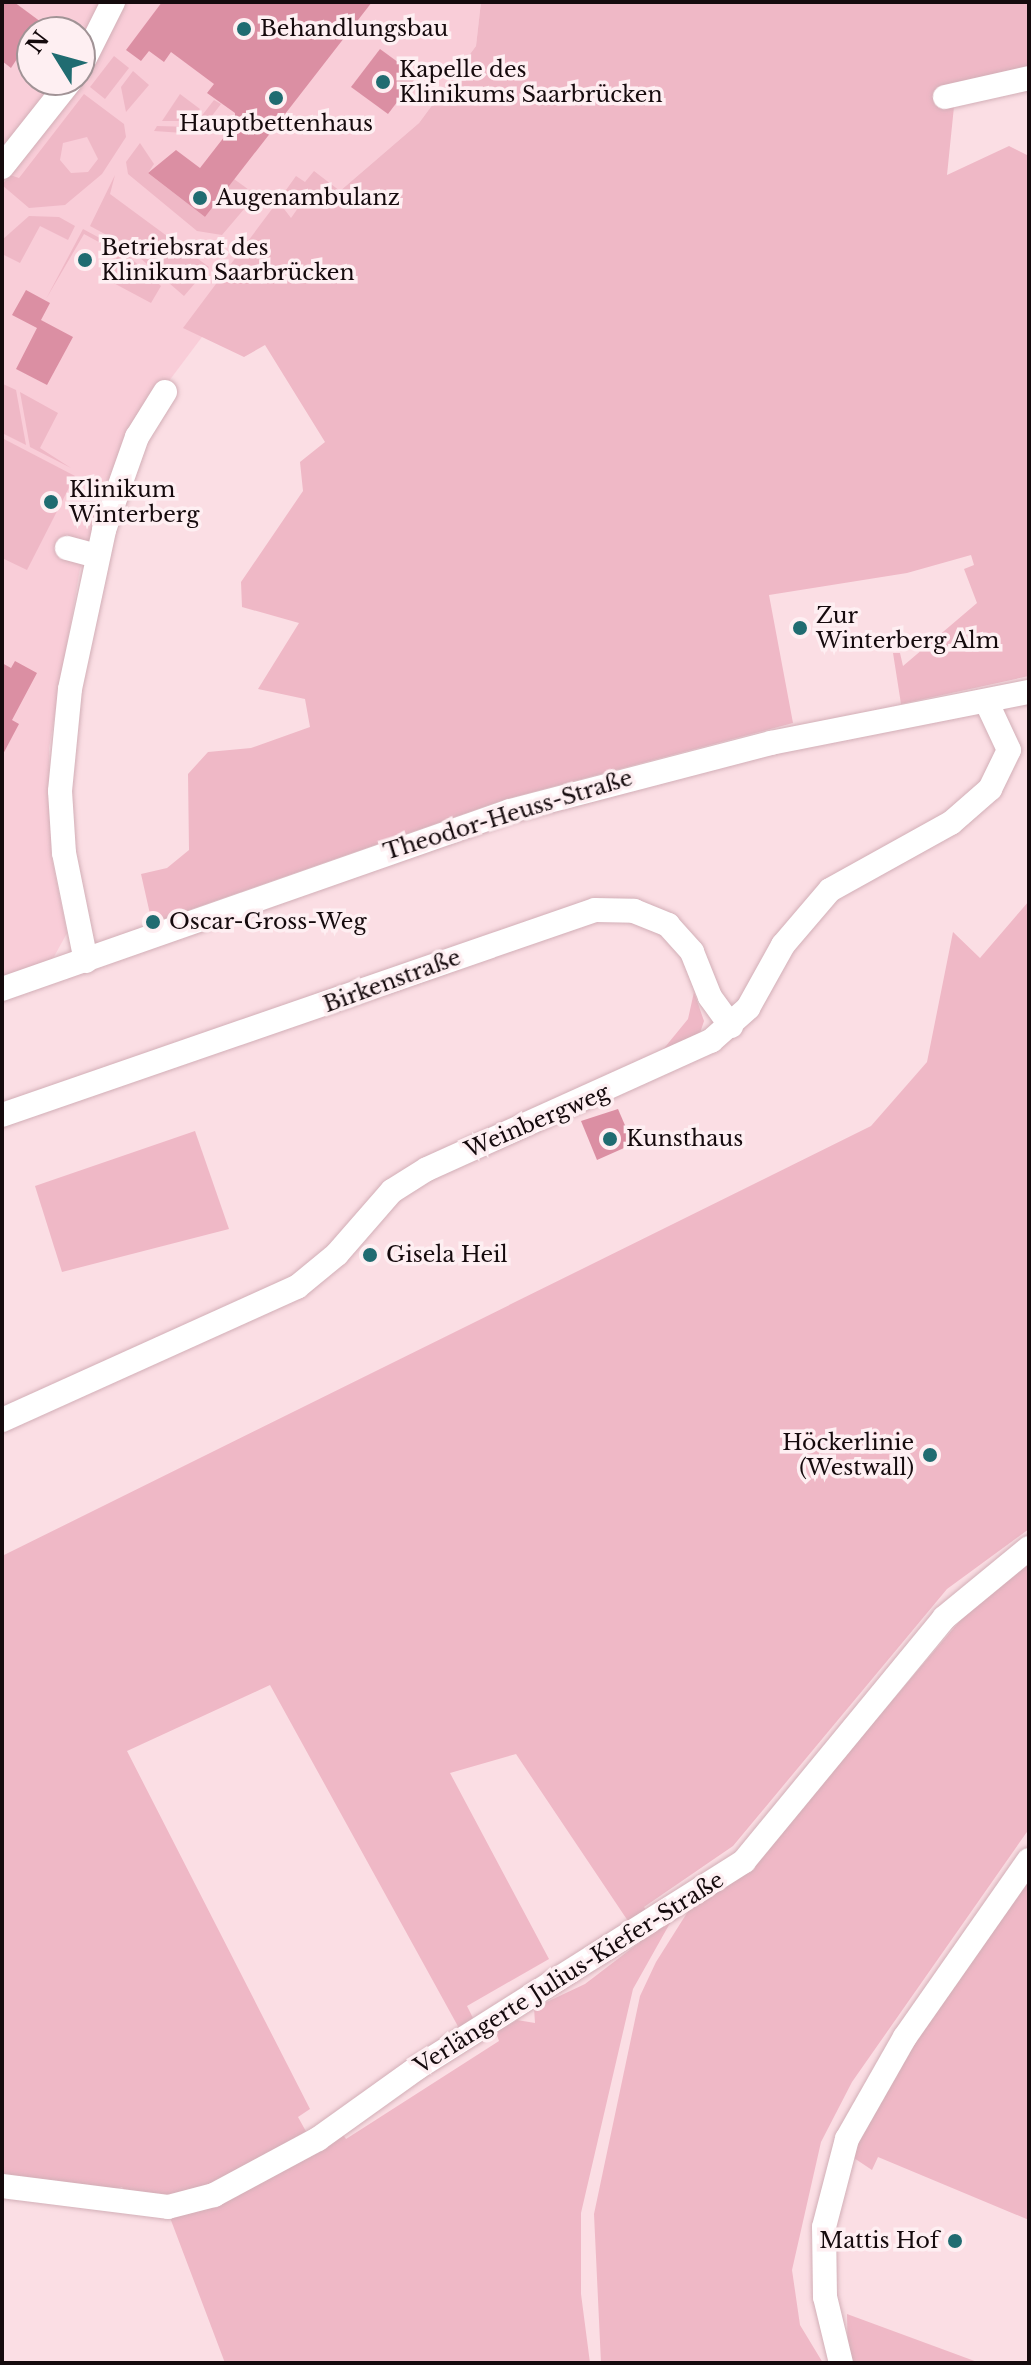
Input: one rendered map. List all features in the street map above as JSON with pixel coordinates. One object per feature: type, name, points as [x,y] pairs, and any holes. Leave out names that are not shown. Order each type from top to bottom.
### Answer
[{"type":"street","points":[[96,36],[113,2]]},
{"type":"street","points":[[945,97],[1029,78]]},
{"type":"street","points":[[2,167],[58,96]]},
{"type":"street","points":[[86,961],[67,883],[60,791],[70,689],[96,556],[137,437],[165,392]]},
{"type":"street","points":[[67,548],[96,556]]},
{"type":"street","name":"Theodor-Heuss-Straße","points":[[2,989],[524,807],[771,743],[1026,693]]},
{"type":"street","name":"Weinbergweg","points":[[2,1420],[297,1287],[408,1180],[685,1057],[731,1026],[810,910],[850,875],[972,808],[990,789],[1009,750],[1026,693]]},
{"type":"street","points":[[987,703],[1009,750]]},
{"type":"street","name":"Birkenstraße","points":[[2,1115],[595,910],[634,911],[668,925],[692,952],[710,997],[731,1026]]},
{"type":"street","name":"Verlängerte Julius-Kiefer-Straße","points":[[2,2186],[168,2207],[214,2195],[318,2139],[417,2068],[744,1861],[944,1618],[1029,1548]]},
{"type":"street","points":[[841,2363],[825,2297],[823,2253],[831,2187],[847,2139],[905,2037],[1029,1860]]},
{"type":"shaded area","name":"Klinikum Winterberg","points":[[2,2],[481,2],[476,46],[419,123],[340,191],[202,337],[127,437],[80,569],[49,748],[51,855],[67,933],[50,964],[2,979]]},
{"type":"shaded area","points":[[481,2],[1029,2],[1029,70],[956,87],[947,175],[1009,146],[1029,156],[1029,676],[901,704],[893,653],[900,653],[903,666],[977,603],[964,569],[974,565],[971,555],[907,573],[769,595],[793,723],[506,799],[152,923],[141,874],[167,868],[189,850],[188,774],[208,752],[251,748],[310,727],[305,699],[258,689],[299,623],[242,607],[241,582],[303,491],[300,462],[325,442],[265,345],[244,357],[183,328],[278,201],[291,218],[303,201],[281,197],[296,176],[305,182],[314,171],[340,191],[419,123],[476,46]]},
{"type":"shaded area","points":[[114,56],[129,68],[105,99],[96,92],[96,79]]},
{"type":"shaded area","points":[[133,71],[149,85],[126,112],[121,87]]},
{"type":"shaded area","points":[[180,94],[200,109],[190,121],[162,121]]},
{"type":"shaded area","points":[[82,96],[124,124],[126,137],[102,174],[65,205],[29,208],[2,185],[10,175],[19,178]],"holes":[[[87,137],[98,159],[88,172],[71,173],[60,160],[63,143]]]},
{"type":"shaded area","points":[[214,100],[221,104],[198,134],[154,131],[157,126],[193,127]]},
{"type":"shaded area","points":[[140,143],[154,164],[148,173],[205,217],[234,179],[256,195],[222,235],[197,231],[128,174],[126,162]]},
{"type":"shaded area","points":[[115,175],[110,194],[209,267],[184,296],[125,245],[90,226]]},
{"type":"shaded area","points":[[29,216],[59,217],[75,226],[68,240],[40,226],[20,263],[2,254],[2,240]]},
{"type":"shaded area","points":[[83,229],[122,250],[161,286],[151,303],[106,279],[119,253],[84,234],[46,299]]},
{"type":"shaded area","points":[[3,384],[16,390],[26,445],[2,433]]},
{"type":"shaded area","points":[[20,392],[58,413],[40,448],[71,468],[30,447]]},
{"type":"shaded area","points":[[2,438],[75,476],[27,570],[2,558]]},
{"type":"shaded area","points":[[1029,901],[1029,1529],[947,1589],[733,1846],[644,1907],[650,1916],[632,1927],[516,1754],[450,1773],[549,1959],[467,2006],[475,2022],[460,2030],[270,1685],[127,1751],[310,2109],[298,2117],[308,2135],[190,2195],[128,2196],[122,2187],[104,2193],[2,2176],[2,1556],[871,1126],[927,1062],[953,932],[980,958]]},
{"type":"shaded area","points":[[694,992],[704,1021],[700,1033],[661,1052],[688,1019]]},
{"type":"shaded area","points":[[195,1131],[229,1229],[62,1272],[35,1186]]},
{"type":"shaded area","points":[[1029,1561],[1029,1829],[852,2082],[821,2142],[792,2270],[800,2325],[823,2363],[601,2363],[594,2214],[640,1996],[656,1962],[692,1905],[762,1854],[964,1616]]},
{"type":"shaded area","points":[[1029,1875],[1029,2220],[878,2157],[872,2170],[851,2156],[862,2121]]},
{"type":"shaded area","points":[[674,1916],[633,1989],[581,2213],[581,2294],[590,2363],[225,2363],[169,2215],[341,2132],[346,2139],[499,2041],[496,2032],[517,2020],[535,2023],[534,2008],[585,1984]]},
{"type":"shaded area","points":[[847,2314],[980,2363],[848,2363]]},
{"type":"building","points":[[2,2],[14,2],[33,16],[16,16],[16,60],[11,68],[2,61]]},
{"type":"building","points":[[162,2],[372,2],[205,217],[148,173],[176,150],[200,168],[235,123],[235,113],[207,93],[214,84],[171,52],[164,62],[149,51],[141,61],[126,50]]},
{"type":"building","name":"Kapelle des Klinikums Saarbrücken","points":[[380,49],[417,76],[388,114],[351,87]]},
{"type":"building","points":[[26,290],[50,303],[41,320],[73,337],[47,385],[16,369],[37,328],[12,315]]},
{"type":"building","points":[[15,661],[37,673],[12,720],[19,724],[2,756],[2,663],[11,668]]},
{"type":"building","name":"Kunsthaus","points":[[618,1109],[633,1144],[597,1160],[581,1121]]},
{"type":"place","name":"Behandlungsbau","points":[[244,29]]},
{"type":"place","name":"Kapelle des Klinikums Saarbrücken","points":[[383,82]]},
{"type":"place","name":"Hauptbettenhaus","points":[[276,98]]},
{"type":"place","name":"Augenambulanz","points":[[200,198]]},
{"type":"place","name":"Betriebsrat des Klinikum Saarbrücken","points":[[85,260]]},
{"type":"place","name":"Klinikum Winterberg","points":[[51,502]]},
{"type":"place","name":"Zur Winterberg Alm","points":[[800,628]]},
{"type":"place","name":"Oscar-Gross-Weg","points":[[153,922]]},
{"type":"place","name":"Kunsthaus","points":[[610,1139]]},
{"type":"place","name":"Gisela Heil","points":[[370,1255]]},
{"type":"place","name":"Höckerlinie (Westwall)","points":[[930,1455]]},
{"type":"place","name":"Mattis Hof","points":[[955,2241]]}]
